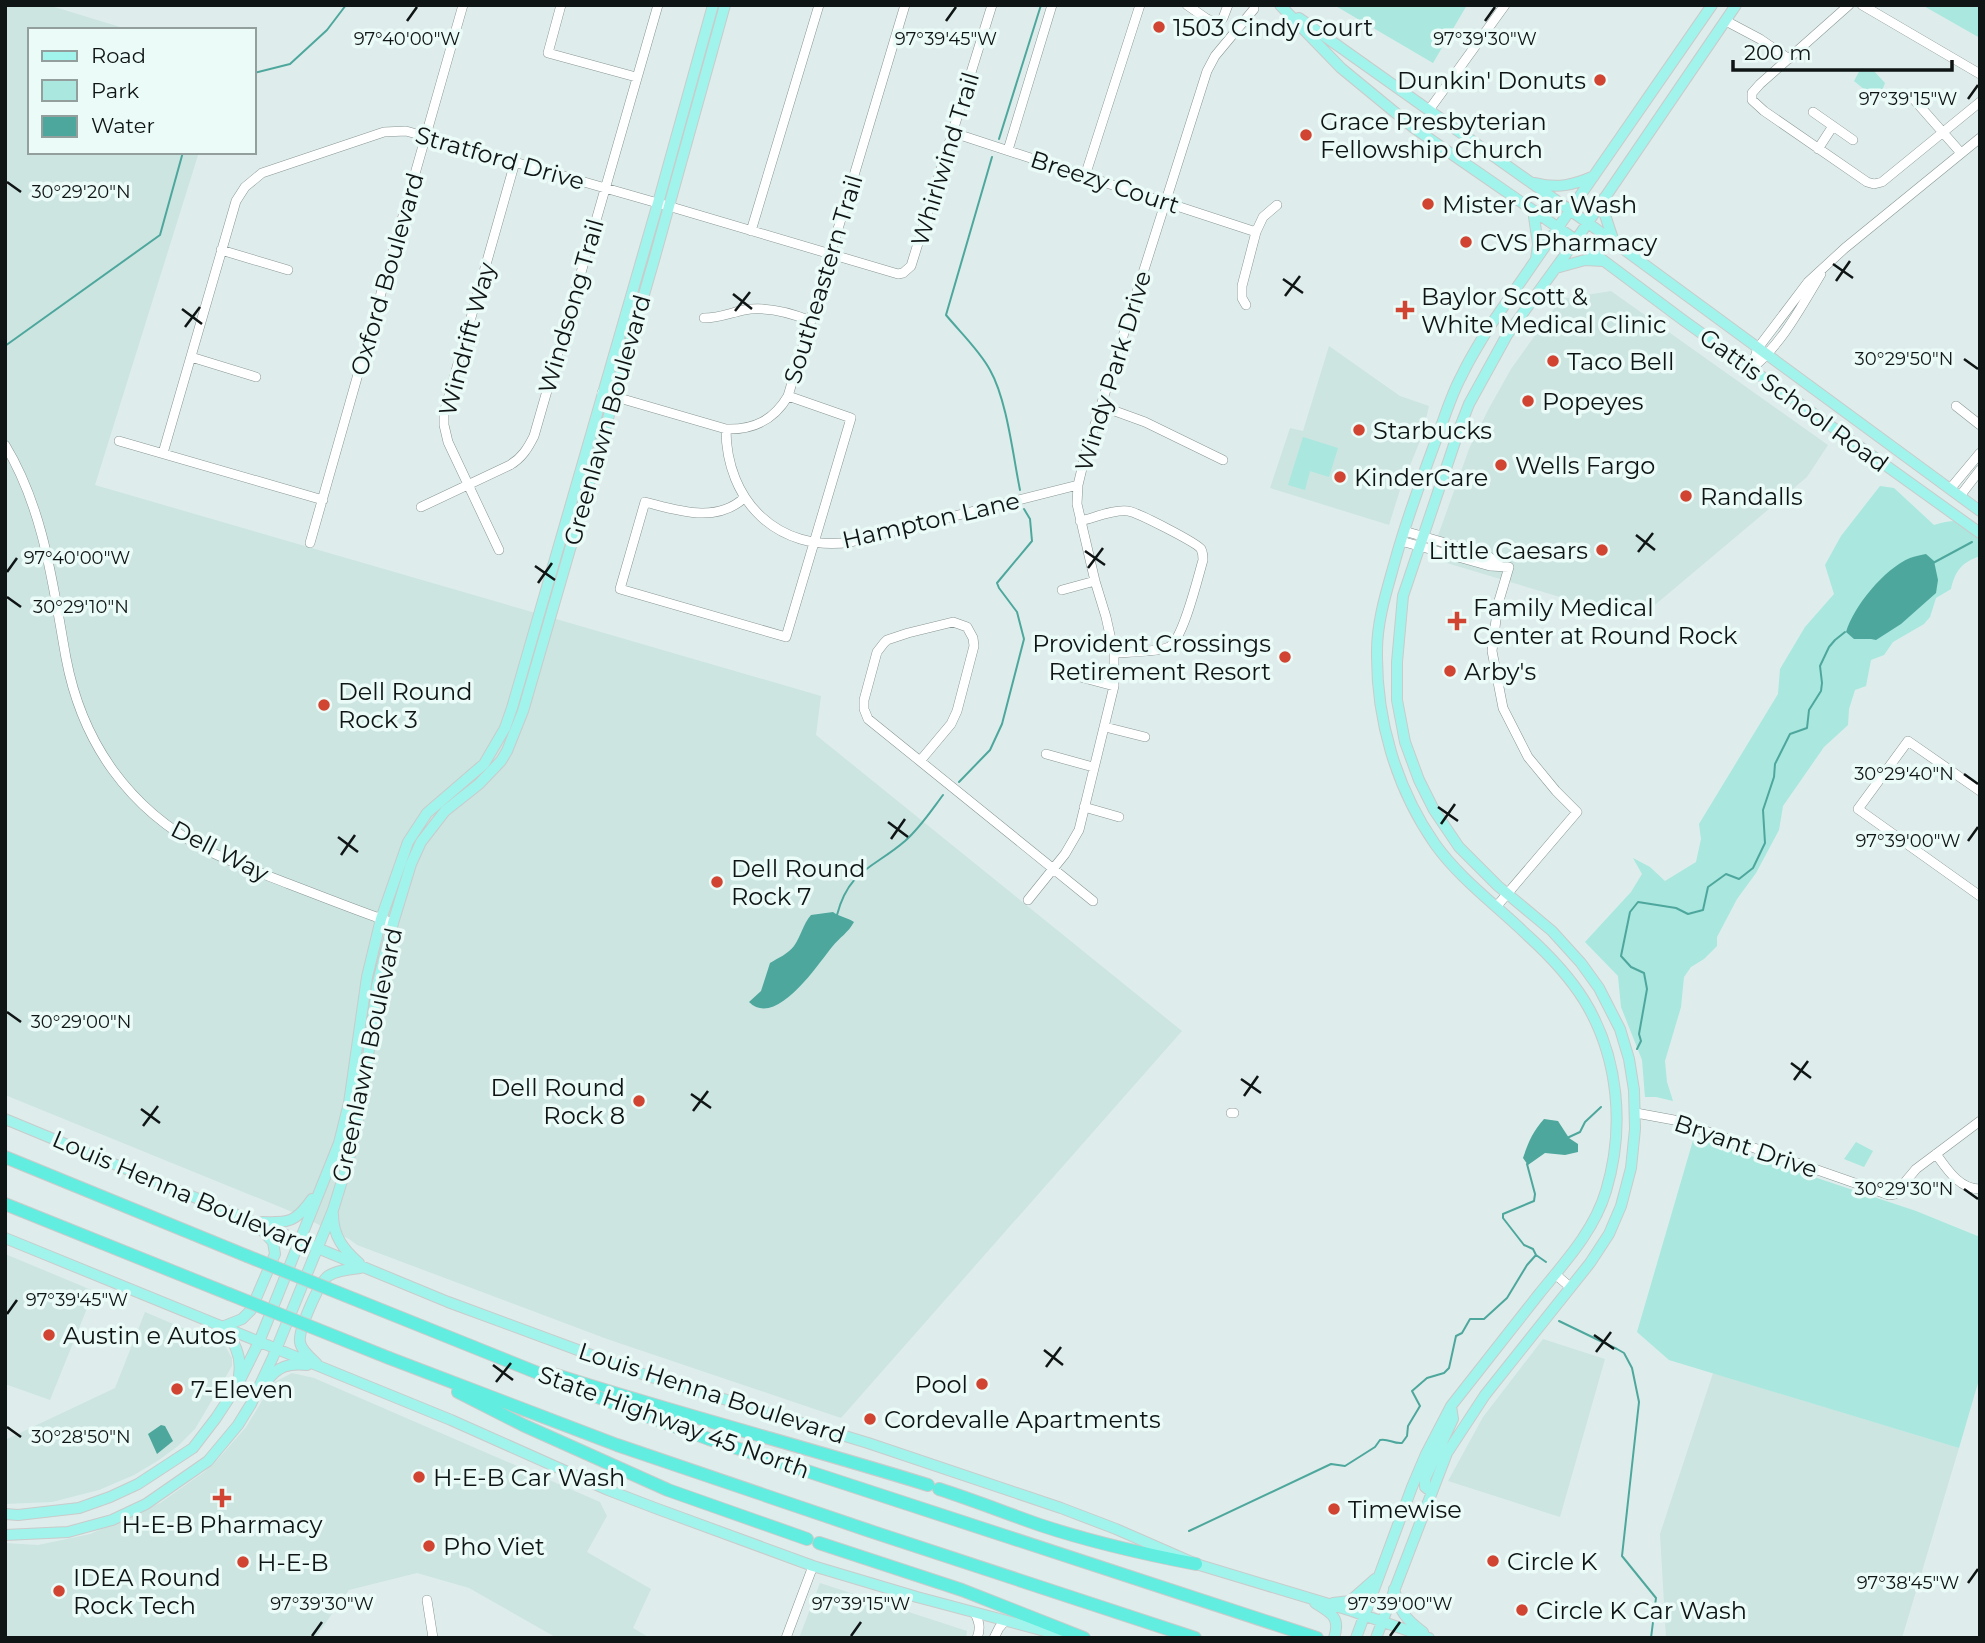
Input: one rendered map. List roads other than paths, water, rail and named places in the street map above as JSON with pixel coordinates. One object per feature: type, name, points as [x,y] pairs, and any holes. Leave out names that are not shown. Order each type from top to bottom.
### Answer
[{"type":"highway","points":[[5,1147],[59,1178]]},
{"type":"highway","name":"State Highway 45 North","points":[[5,1157],[483,1351],[632,1405],[709,1439],[1317,1638]]},
{"type":"highway","name":"State Highway 45 North","points":[[5,1204],[617,1446],[1195,1638]]},
{"type":"highway","points":[[389,1358],[523,1425],[668,1490],[962,1590],[1084,1638]]},
{"type":"highway","points":[[632,1405],[828,1454],[1040,1525],[1144,1554],[1196,1564]]},
{"type":"main road","name":"Greenlawn Boulevard","points":[[5,1535],[68,1532],[112,1520],[146,1504],[208,1461],[238,1425],[257,1395],[333,1210],[363,1096],[375,997],[411,864],[421,842],[445,811],[490,774],[507,751],[523,711],[613,396],[713,5]]},
{"type":"main road","name":"Greenlawn Boulevard","points":[[5,1514],[79,1508],[138,1484],[193,1448],[237,1386],[259,1342],[339,1143],[349,1103],[367,977],[381,919],[408,842],[426,813],[484,764],[505,728],[602,393],[725,5]]},
{"type":"main road","name":"Gattis School Road","points":[[1281,5],[1588,223],[1980,511]]},
{"type":"main road","name":"Gattis School Road","points":[[1281,5],[1342,68],[1414,128],[1576,240],[1980,533]]},
{"type":"main road","points":[[1356,1638],[1412,1487],[1451,1406],[1574,1251],[1593,1223],[1605,1194],[1615,1157],[1617,1113],[1614,1080],[1602,1038],[1584,1001],[1563,972],[1537,944],[1472,885],[1436,844],[1411,804],[1395,766],[1385,730],[1378,687],[1377,649],[1381,612],[1419,483],[1461,376],[1490,326],[1712,5]]},
{"type":"main road","points":[[1376,1638],[1447,1453],[1485,1395],[1590,1263],[1609,1234],[1621,1206],[1630,1168],[1636,1114],[1629,1059],[1620,1029],[1599,988],[1581,963],[1552,932],[1507,894],[1459,847],[1419,780],[1405,742],[1397,700],[1396,662],[1403,596],[1469,404],[1507,335],[1588,223],[1736,5]]},
{"type":"main road","points":[[1529,182],[1562,187],[1577,184],[1596,174]]},
{"type":"main road","points":[[1604,198],[1605,215],[1614,242]]},
{"type":"main road","points":[[1532,210],[1538,244],[1535,261]]},
{"type":"main road","points":[[1556,268],[1585,260],[1603,261]]},
{"type":"main road","points":[[1881,463],[1895,465],[1943,499],[1955,492]]},
{"type":"main road","points":[[349,1103],[355,1110],[356,1129]]},
{"type":"main road","name":"Louis Henna Boulevard","points":[[5,1119],[448,1302],[648,1376],[846,1436],[1061,1508],[1196,1564],[1328,1603],[1430,1638]]},
{"type":"main road","points":[[253,1221],[292,1221],[302,1213],[322,1185]]},
{"type":"main road","points":[[333,1210],[338,1240],[344,1250],[363,1267]]},
{"type":"main road","points":[[222,1327],[242,1319],[251,1310],[275,1254],[273,1242],[253,1221]]},
{"type":"main road","points":[[5,1238],[451,1420],[608,1490],[813,1566],[975,1614],[1071,1638]]},
{"type":"main road","points":[[320,1367],[300,1342],[302,1328],[322,1282],[330,1274],[363,1267]]},
{"type":"main road","points":[[222,1327],[232,1339],[241,1364],[237,1386]]},
{"type":"main road","points":[[257,1395],[274,1371],[285,1365],[320,1367]]},
{"type":"main road","points":[[1432,1492],[1425,1487],[1425,1479],[1453,1419],[1451,1406]]},
{"type":"main road","points":[[1328,1603],[1350,1601],[1377,1577]]},
{"type":"main road","points":[[1394,1588],[1398,1605],[1406,1619],[1430,1638]]},
{"type":"main road","points":[[1308,1598],[1334,1616],[1338,1627],[1334,1638]]},
{"type":"street","name":"Oxford Boulevard","points":[[310,543],[463,5]]},
{"type":"street","points":[[561,5],[548,53],[636,77]]},
{"type":"street","name":"Windsong Trail","points":[[421,508],[515,462],[526,451],[534,436],[658,5]]},
{"type":"street","points":[[751,230],[819,5]]},
{"type":"street","name":"Southeastern Trail","points":[[602,393],[726,429],[758,425],[776,414],[788,397],[905,5]]},
{"type":"street","name":"Whirlwind Trail","points":[[908,271],[954,133],[992,5]]},
{"type":"street","points":[[1008,149],[1052,5]]},
{"type":"street","points":[[1085,176],[1140,5]]},
{"type":"street","points":[[1187,5],[1217,23],[1223,18],[1228,5]]},
{"type":"street","points":[[1429,110],[1504,5]]},
{"type":"street","points":[[1849,5],[1752,93],[1752,100],[1764,111],[1867,182],[1874,184],[1882,182],[1980,102]]},
{"type":"street","points":[[1862,5],[1980,74]]},
{"type":"street","name":"Windy Park Drive","points":[[1028,900],[1076,836],[1114,686],[1114,653],[1077,504],[1078,485],[1085,456],[1207,71],[1215,56],[1254,9]]},
{"type":"street","points":[[1726,21],[1760,39],[1789,59]]},
{"type":"street","points":[[1910,95],[1961,153]]},
{"type":"street","points":[[1813,112],[1853,140]]},
{"type":"street","points":[[1818,149],[1833,126]]},
{"type":"street","name":"Stratford Drive","points":[[163,453],[236,201],[245,187],[262,173],[384,132],[406,131],[426,136],[898,274],[908,271]]},
{"type":"street","name":"Breezy Court","points":[[954,133],[1256,232]]},
{"type":"street","points":[[1751,369],[1758,348],[1808,282],[1845,248],[1980,138]]},
{"type":"street","name":"Windrift Way","points":[[499,550],[447,442],[444,413],[515,162]]},
{"type":"street","points":[[1246,305],[1242,298],[1242,286],[1256,232],[1264,217],[1277,205]]},
{"type":"street","points":[[222,250],[288,270]]},
{"type":"street","points":[[1751,369],[1768,356],[1826,267]]},
{"type":"street","points":[[704,318],[717,318],[744,310],[768,309],[792,313],[811,321]]},
{"type":"street","points":[[191,357],[256,377]]},
{"type":"street","points":[[744,498],[729,508],[705,513],[687,513],[645,502],[620,589],[786,637],[851,418],[788,397]]},
{"type":"street","points":[[1101,406],[1145,422],[1223,460]]},
{"type":"street","points":[[1956,406],[1980,425]]},
{"type":"street","name":"Hampton Lane","points":[[726,429],[729,462],[744,498],[772,526],[796,538],[827,544],[851,542],[1078,485]]},
{"type":"street","points":[[119,441],[323,500]]},
{"type":"street","name":"Dell Way","points":[[5,445],[31,499],[47,554],[71,685],[88,730],[114,774],[160,820],[205,849],[393,923]]},
{"type":"street","points":[[1955,492],[1980,453]]},
{"type":"street","points":[[1955,492],[1980,470]]},
{"type":"street","points":[[1080,521],[1127,511],[1191,541],[1203,554],[1193,595],[1177,641],[1168,648],[1114,653]]},
{"type":"street","points":[[1402,536],[1490,566],[1509,567],[1498,604],[1492,651],[1503,708],[1528,757],[1577,812],[1496,907]]},
{"type":"street","points":[[1062,590],[1095,581]]},
{"type":"street","points":[[920,761],[951,724],[957,711],[974,646],[973,638],[964,625],[953,622],[887,640],[877,652],[864,700],[866,715],[875,725],[1093,901]]},
{"type":"street","points":[[1069,674],[1114,686]]},
{"type":"street","points":[[1105,727],[1145,737]]},
{"type":"street","points":[[1980,791],[1908,741],[1858,809],[1980,896]]},
{"type":"street","points":[[1046,754],[1093,767]]},
{"type":"street","points":[[1084,807],[1119,817]]},
{"type":"street","name":"Bryant Drive","points":[[1636,1114],[1674,1119],[1889,1195],[1895,1194],[1908,1176],[1936,1154]]},
{"type":"street","points":[[1980,1121],[1936,1154],[1960,1183],[1968,1188],[1980,1189]]},
{"type":"street","points":[[1555,1274],[1570,1287]]},
{"type":"street","points":[[786,1638],[813,1566]]},
{"type":"street","points":[[427,1600],[433,1638]]},
{"type":"street","points":[[975,1614],[980,1631],[977,1638]]},
{"type":"street","points":[[994,1638],[1005,1621]]},
{"type":"water","points":[[1926,554],[1934,561],[1938,580],[1936,593],[1901,624],[1876,640],[1854,639],[1846,632],[1863,600],[1880,579],[1900,563]]},
{"type":"water","points":[[833,912],[854,922],[807,979],[783,1001],[771,1007],[760,1008],[749,1002],[761,991],[770,963],[794,946],[811,915]]},
{"type":"water","points":[[1544,1119],[1558,1121],[1569,1138],[1578,1144],[1578,1152],[1565,1155],[1545,1153],[1528,1165],[1523,1158],[1529,1142]]},
{"type":"water","points":[[161,1425],[165,1426],[173,1441],[157,1454],[148,1434]]},
{"type":"waterway","points":[[256,72],[290,64],[327,30],[346,5]]},
{"type":"waterway","points":[[999,139],[1041,5]]},
{"type":"waterway","points":[[5,346],[160,235],[182,154]]},
{"type":"waterway","points":[[992,157],[946,315],[981,356],[996,382],[1005,412],[1020,490]]},
{"type":"waterway","points":[[959,782],[990,750],[1002,724],[1024,639],[1017,612],[997,583],[1032,541],[1030,519],[1024,509]]},
{"type":"waterway","points":[[1933,563],[1972,542]]},
{"type":"waterway","points":[[1637,1049],[1641,1041],[1639,1034],[1647,989],[1644,973],[1631,967],[1621,956],[1630,912],[1638,902],[1676,908],[1688,914],[1703,910],[1708,887],[1726,874],[1739,879],[1753,868],[1765,843],[1763,810],[1774,777],[1775,764],[1790,734],[1807,728],[1809,710],[1821,691],[1820,666],[1829,647],[1845,632]]},
{"type":"waterway","points":[[837,915],[848,888],[856,878],[910,836],[943,795]]},
{"type":"waterway","points":[[1567,1138],[1580,1132],[1585,1122],[1601,1107]]},
{"type":"waterway","points":[[1527,1164],[1535,1194],[1534,1201],[1503,1214],[1503,1218],[1524,1245],[1533,1249],[1536,1255],[1546,1262]]},
{"type":"waterway","points":[[1189,1531],[1331,1464],[1345,1466],[1375,1447],[1380,1440],[1402,1443],[1420,1406],[1412,1391],[1427,1378],[1444,1373],[1449,1368],[1456,1336],[1462,1333],[1470,1319],[1484,1319],[1507,1298],[1536,1255]]},
{"type":"waterway","points":[[1559,1321],[1624,1353],[1632,1368],[1639,1402],[1622,1556],[1656,1598],[1651,1638]]},
{"type":"place","name":"1503 Cindy Court","points":[[1159,27]]},
{"type":"place","name":"Dunkin' Donuts","points":[[1600,80]]},
{"type":"place","name":"Grace Presbyterian Fellowship Church","points":[[1306,135]]},
{"type":"place","name":"Mister Car Wash","points":[[1428,204]]},
{"type":"place","name":"CVS Pharmacy","points":[[1466,242]]},
{"type":"place","name":"Baylor Scott & White Medical Clinic","points":[[1405,310]]},
{"type":"place","name":"Taco Bell","points":[[1553,361]]},
{"type":"place","name":"Popeyes","points":[[1528,401]]},
{"type":"place","name":"Starbucks","points":[[1359,430]]},
{"type":"place","name":"Wells Fargo","points":[[1501,465]]},
{"type":"place","name":"KinderCare","points":[[1340,477]]},
{"type":"place","name":"Randalls","points":[[1686,496]]},
{"type":"place","name":"Little Caesars","points":[[1602,550]]},
{"type":"place","name":"Family Medical Center at Round Rock","points":[[1457,621]]},
{"type":"place","name":"Provident Crossings Retirement Resort","points":[[1285,657]]},
{"type":"place","name":"Arby's","points":[[1450,671]]},
{"type":"place","name":"Dell Round Rock 3","points":[[324,705]]},
{"type":"place","name":"Dell Round Rock 7","points":[[717,882]]},
{"type":"place","name":"Dell Round Rock 8","points":[[639,1101]]},
{"type":"place","name":"Austin e Autos","points":[[49,1335]]},
{"type":"place","name":"Pool","points":[[982,1384]]},
{"type":"place","name":"7-Eleven","points":[[177,1389]]},
{"type":"place","name":"Cordevalle Apartments","points":[[870,1419]]},
{"type":"place","name":"H-E-B Car Wash","points":[[419,1477]]},
{"type":"place","name":"H-E-B Pharmacy","points":[[222,1498]]},
{"type":"place","name":"Timewise","points":[[1334,1509]]},
{"type":"place","name":"Pho Viet","points":[[429,1546]]},
{"type":"place","name":"Circle K","points":[[1493,1561]]},
{"type":"place","name":"H-E-B","points":[[243,1562]]},
{"type":"place","name":"IDEA Round Rock Tech","points":[[59,1591]]},
{"type":"place","name":"Circle K Car Wash","points":[[1522,1610]]}]
